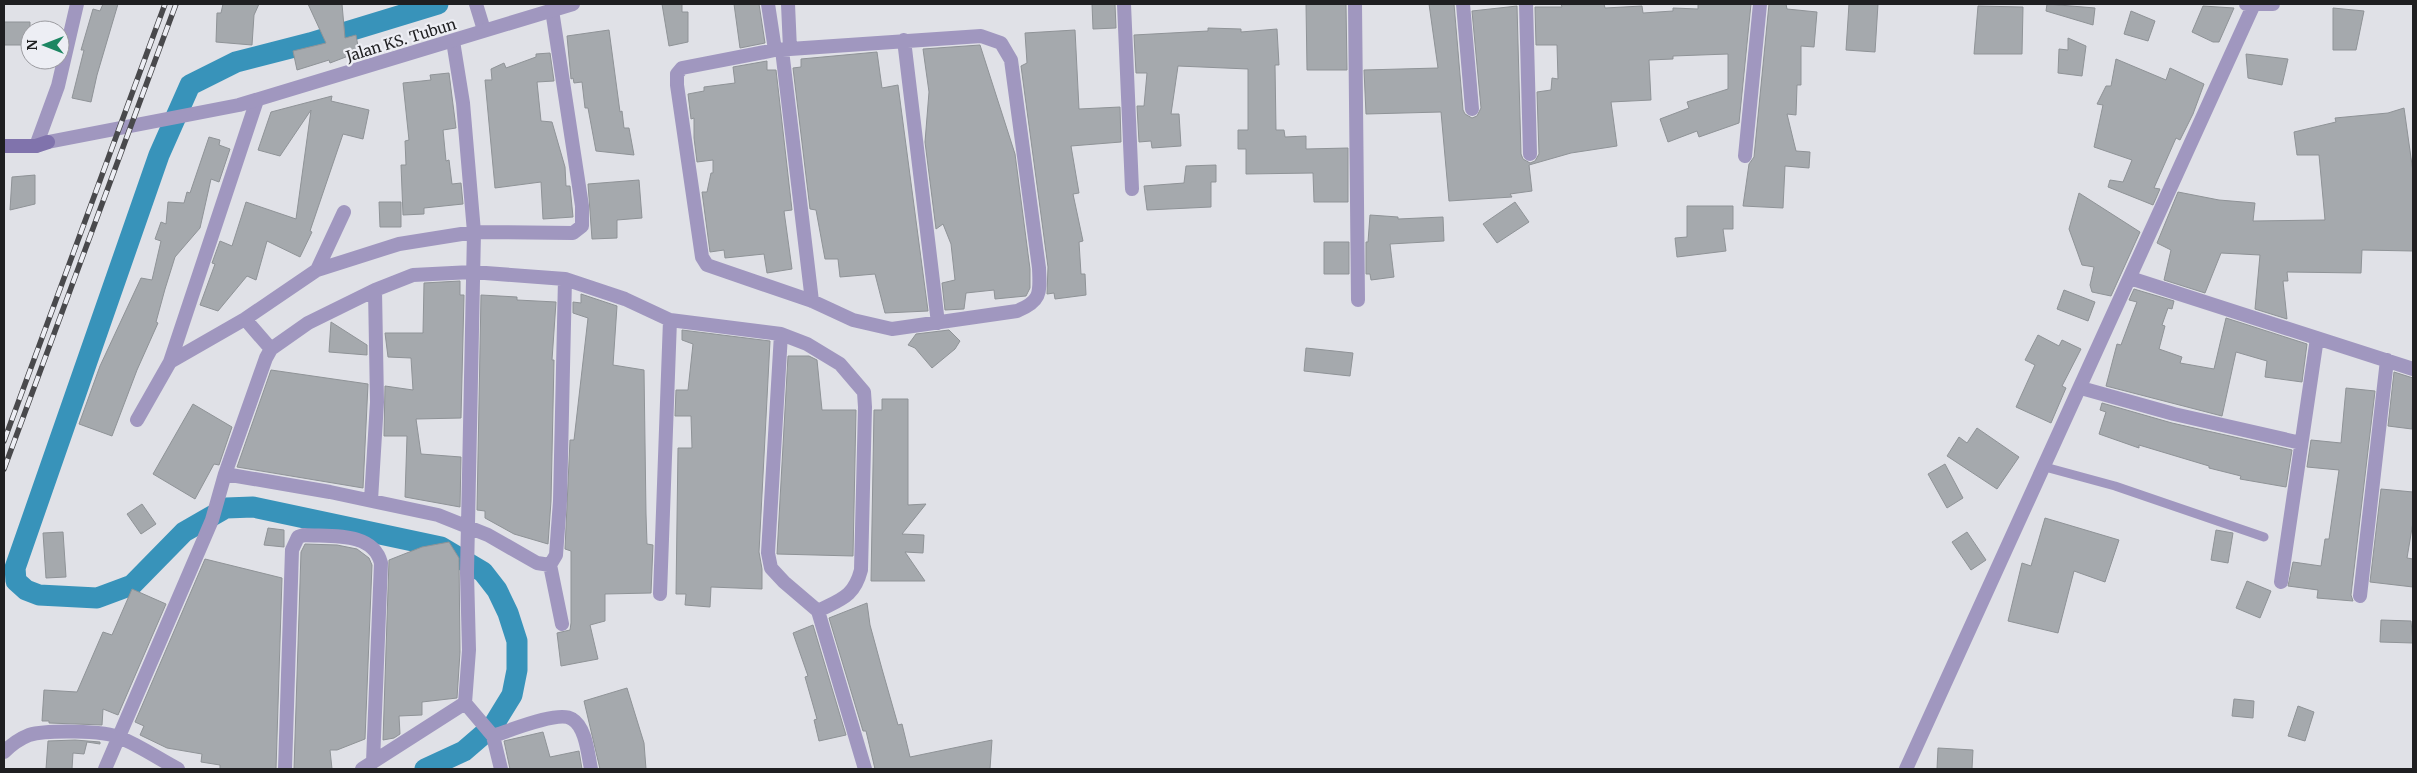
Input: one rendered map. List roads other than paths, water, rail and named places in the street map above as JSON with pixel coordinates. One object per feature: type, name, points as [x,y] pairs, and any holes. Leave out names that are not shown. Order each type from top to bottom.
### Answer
[{"type":"main road","points":[[4,146],[42,144]]},
{"type":"street","points":[[42,144],[77,4]]},
{"type":"street","points":[[476,4],[484,30]]},
{"type":"street","name":"Jalan KS. Tubun","points":[[42,144],[258,100],[573,4]]},
{"type":"street","points":[[768,4],[782,50],[812,301]]},
{"type":"street","points":[[782,50],[788,4]]},
{"type":"street","points":[[1124,4],[1132,190]]},
{"type":"street","points":[[1355,4],[1358,300]]},
{"type":"street","points":[[1464,4],[1472,109]]},
{"type":"street","points":[[1526,4],[1530,154]]},
{"type":"street","points":[[1745,156],[1760,4]]},
{"type":"street","points":[[2245,4],[2273,4]]},
{"type":"street","points":[[1906,769],[2081,388],[2254,4]]},
{"type":"street","points":[[170,362],[248,322],[317,270],[399,244],[473,237],[573,233],[582,226],[582,206],[552,10]]},
{"type":"street","points":[[981,36],[1001,43],[1007,51],[1011,60],[1039,268],[1040,290],[1036,301],[1018,311],[892,329],[853,320],[812,301],[707,265],[702,257],[677,85],[677,74],[682,68],[688,65],[782,50],[904,40],[981,36]]},
{"type":"street","points":[[904,40],[938,323]]},
{"type":"street","points":[[453,41],[462,103],[473,237],[467,573],[469,650],[466,703],[474,715],[492,734],[501,769]]},
{"type":"street","points":[[137,420],[170,362],[258,100]]},
{"type":"street","points":[[317,270],[344,212]]},
{"type":"street","points":[[268,346],[308,323],[375,290],[413,275],[472,269],[565,279],[625,299],[670,320],[781,334],[807,344],[840,364],[864,392],[865,407],[861,570],[857,586],[846,597],[818,611]]},
{"type":"street","points":[[2130,278],[2413,369]]},
{"type":"street","points":[[562,624],[550,564],[556,555],[560,501],[565,279]]},
{"type":"street","points":[[371,500],[377,402],[375,290]]},
{"type":"street","points":[[660,594],[670,320]]},
{"type":"street","points":[[105,769],[153,662],[212,520],[223,480],[266,358],[268,346],[248,322]]},
{"type":"street","points":[[781,334],[768,553],[771,568],[784,582],[818,611],[865,769]]},
{"type":"street","points":[[2281,582],[2317,338]]},
{"type":"street","points":[[2360,596],[2387,360]]},
{"type":"street","points":[[2081,388],[2174,414],[2301,443]]},
{"type":"street","points":[[223,480],[371,500],[438,515],[537,563],[550,564]]},
{"type":"street","points":[[285,769],[292,550],[298,537],[304,535],[362,540],[379,554],[381,563],[368,766]]},
{"type":"street","points":[[368,766],[466,703]]},
{"type":"street","points":[[492,734],[561,716],[573,719],[581,730],[591,769]]},
{"type":"street","points":[[4,752],[14,742],[31,735],[75,732],[119,736],[178,769]]},
{"type":"lane","points":[[2045,467],[2115,486],[2264,537]]},
{"type":"waterway","points":[[425,769],[464,751],[493,726],[512,695],[517,670],[517,641],[508,613],[497,590],[483,572],[441,547],[253,507],[226,508],[184,532],[132,585],[97,598],[39,595],[26,590],[16,581],[15,568],[159,155],[190,85],[236,62],[310,43],[438,4]]},
{"type":"railway","points":[[4,441],[165,4]]},
{"type":"railway","points":[[4,469],[176,4]]}]
